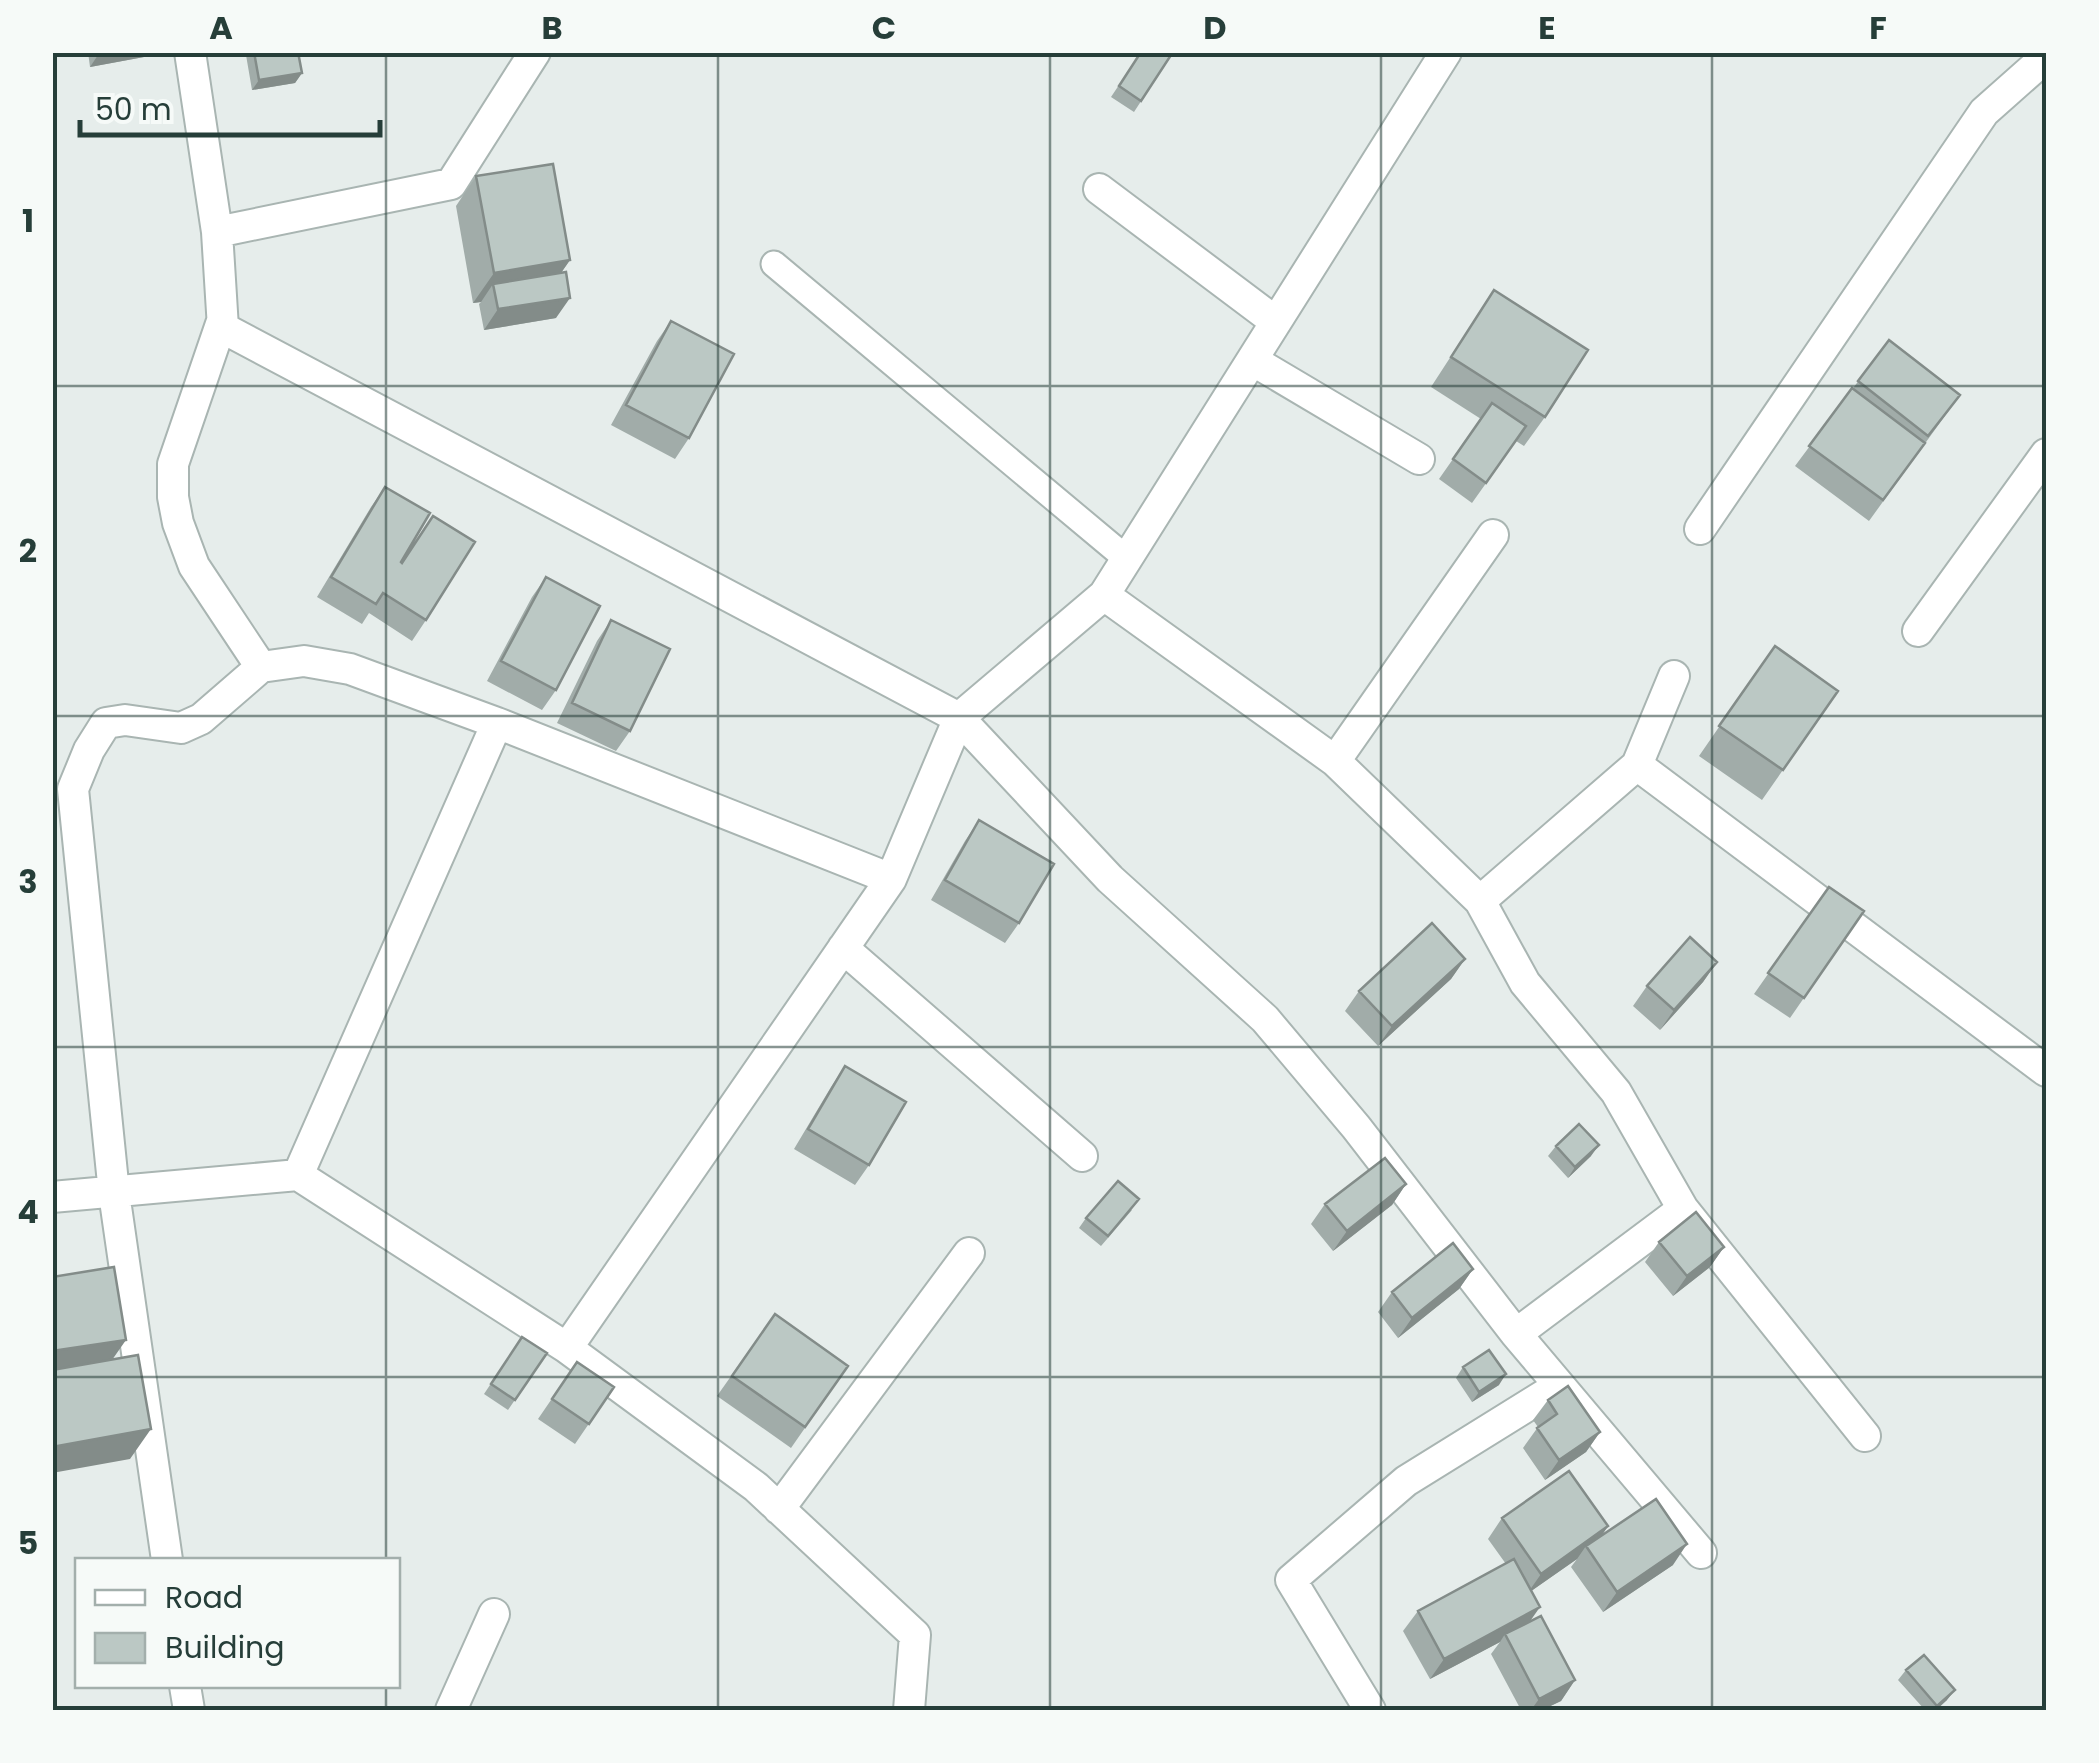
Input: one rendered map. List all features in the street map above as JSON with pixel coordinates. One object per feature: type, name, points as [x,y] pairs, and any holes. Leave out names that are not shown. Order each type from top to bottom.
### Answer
[{"type":"street","points":[[190,52],[217,232],[223,328],[959,718],[1110,878],[1264,1019],[1356,1126],[1516,1334],[1702,1553]]},
{"type":"street","points":[[217,232],[450,184],[534,52]]},
{"type":"street","points":[[567,1348],[892,879],[959,718],[1104,596],[1446,52]]},
{"type":"street","points":[[1700,529],[1984,112],[2046,57]]},
{"type":"street","points":[[1099,189],[1276,322]]},
{"type":"street","points":[[222,322],[174,464],[172,497],[194,566],[261,667]]},
{"type":"street","points":[[1252,360],[1419,459]]},
{"type":"street","points":[[1918,631],[2046,454]]},
{"type":"street","points":[[1335,761],[1493,535]]},
{"type":"street","points":[[1104,596],[1335,761],[1480,901],[1525,983],[1616,1092],[1684,1209],[1865,1436]]},
{"type":"street","points":[[167,1558],[114,1193],[73,789],[88,750],[106,724],[125,720],[181,728],[201,719],[261,667],[304,661],[350,670],[497,723],[892,879]]},
{"type":"street","points":[[1480,901],[1637,765],[1674,676]]},
{"type":"street","points":[[298,1175],[497,723]]},
{"type":"street","points":[[1637,765],[2046,1071]]},
{"type":"street","points":[[844,948],[1082,1156]]},
{"type":"street","points":[[52,1197],[298,1175],[567,1348],[780,1509],[915,1635],[909,1710]]},
{"type":"street","points":[[1516,1334],[1684,1209]]},
{"type":"street","points":[[780,1509],[970,1253]]},
{"type":"street","points":[[1370,1710],[1290,1580],[1406,1480],[1559,1386]]},
{"type":"street","points":[[451,1710],[494,1614]]},
{"type":"lane","points":[[774,264],[1127,559]]},
{"type":"building","points":[[254,52],[298,52],[302,73],[259,80]]},
{"type":"building","points":[[1141,52],[1173,52],[1141,101],[1119,86]]},
{"type":"building","points":[[553,164],[570,260],[494,273],[476,176]]},
{"type":"building","points":[[566,272],[570,298],[498,309],[493,284]]},
{"type":"building","points":[[1494,290],[1588,350],[1545,417],[1451,357]]},
{"type":"building","points":[[671,321],[734,354],[689,438],[626,405]]},
{"type":"building","points":[[1889,340],[1960,395],[1928,436],[1858,381]]},
{"type":"building","points":[[1852,388],[1925,443],[1883,500],[1809,446]]},
{"type":"building","points":[[1492,403],[1526,426],[1486,483],[1453,459]]},
{"type":"building","points":[[385,487],[430,513],[402,563],[433,516],[475,542],[426,620],[383,593],[376,604],[331,577]]},
{"type":"building","points":[[546,577],[600,606],[556,690],[501,661]]},
{"type":"building","points":[[611,620],[670,649],[630,731],[572,703]]},
{"type":"building","points":[[1775,646],[1838,691],[1783,770],[1719,726]]},
{"type":"building","points":[[979,820],[1054,864],[1019,923],[945,880]]},
{"type":"building","points":[[1829,887],[1864,911],[1804,998],[1768,973]]},
{"type":"building","points":[[1432,923],[1465,959],[1392,1026],[1359,991]]},
{"type":"building","points":[[1690,937],[1717,962],[1674,1010],[1647,986]]},
{"type":"building","points":[[845,1066],[906,1102],[869,1165],[808,1129]]},
{"type":"building","points":[[1579,1124],[1599,1145],[1575,1167],[1556,1146]]},
{"type":"building","points":[[1385,1158],[1406,1184],[1347,1231],[1325,1204]]},
{"type":"building","points":[[1118,1181],[1139,1199],[1108,1236],[1086,1218]]},
{"type":"building","points":[[1696,1212],[1724,1247],[1687,1276],[1659,1242]]},
{"type":"building","points":[[1453,1243],[1473,1269],[1412,1318],[1392,1292]]},
{"type":"building","points":[[114,1267],[126,1340],[52,1351],[52,1277]]},
{"type":"building","points":[[775,1314],[848,1366],[805,1427],[732,1376]]},
{"type":"building","points":[[522,1337],[547,1353],[515,1400],[491,1384]]},
{"type":"building","points":[[1489,1350],[1506,1374],[1479,1392],[1463,1367]]},
{"type":"building","points":[[138,1355],[151,1429],[52,1447],[52,1370]]},
{"type":"building","points":[[577,1362],[614,1387],[589,1424],[552,1399]]},
{"type":"building","points":[[1568,1386],[1600,1432],[1559,1460],[1537,1428],[1557,1414],[1548,1400]]},
{"type":"building","points":[[1569,1471],[1608,1526],[1541,1574],[1502,1518]]},
{"type":"building","points":[[1656,1499],[1687,1544],[1617,1592],[1586,1546]]},
{"type":"building","points":[[1514,1559],[1540,1607],[1444,1659],[1418,1611]]},
{"type":"building","points":[[1541,1616],[1575,1680],[1539,1699],[1505,1634]]},
{"type":"building","points":[[1924,1655],[1955,1690],[1937,1706],[1906,1670]]}]
